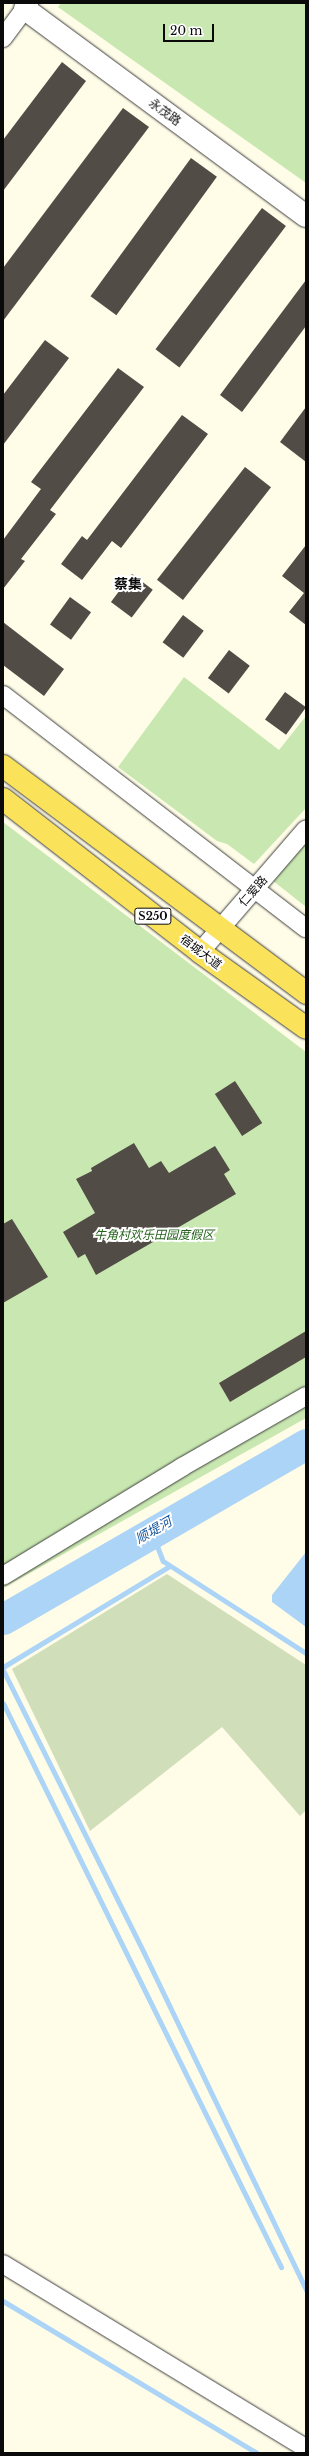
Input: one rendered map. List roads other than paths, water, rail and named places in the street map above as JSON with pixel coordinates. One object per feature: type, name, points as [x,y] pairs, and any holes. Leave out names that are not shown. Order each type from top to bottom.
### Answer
[{"type":"main road","name":"S250","points":[[3,766],[306,993]]},
{"type":"main road","name":"宿城大道","points":[[3,799],[200,952],[306,1028]]},
{"type":"street","points":[[3,38],[24,5]]},
{"type":"street","name":"永茂路","points":[[24,5],[306,216]]},
{"type":"street","points":[[3,695],[306,928]]},
{"type":"street","name":"仁爱路","points":[[200,952],[306,829]]},
{"type":"street","points":[[3,1576],[182,1467],[306,1396]]},
{"type":"street","points":[[3,2264],[306,2448]]},
{"type":"water","points":[[306,1552],[306,1627],[272,1602],[272,1595]]},
{"type":"waterway","name":"顺堤河","points":[[3,1619],[306,1444]]},
{"type":"waterway","points":[[152,1533],[163,1561],[306,1653]]},
{"type":"waterway","points":[[3,1667],[170,1566]]},
{"type":"waterway","points":[[3,1670],[144,1953],[306,2290]]},
{"type":"waterway","points":[[3,1703],[281,2267]]},
{"type":"waterway","points":[[3,2301],[257,2453]]},
{"type":"district","name":"蔡集","points":[[128,584]]},
{"type":"park label","name":"牛角村欢乐田园度假区","points":[[154,1235]]}]
